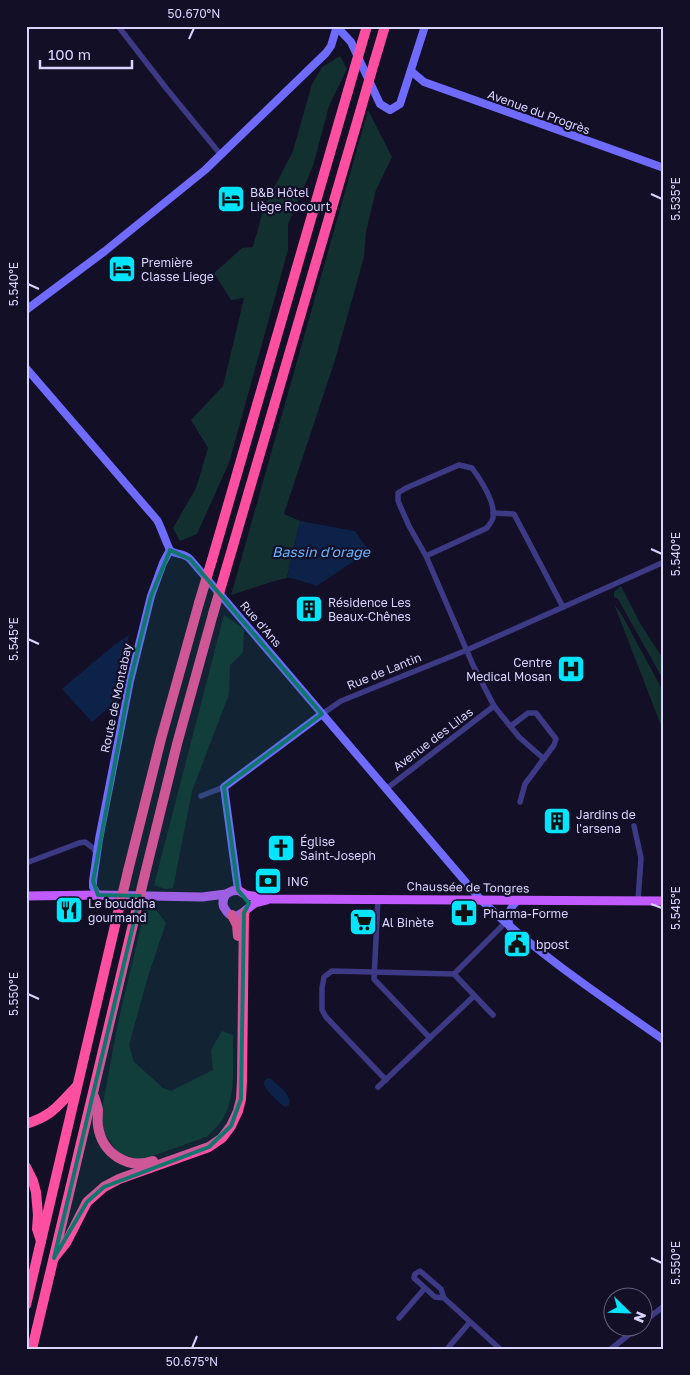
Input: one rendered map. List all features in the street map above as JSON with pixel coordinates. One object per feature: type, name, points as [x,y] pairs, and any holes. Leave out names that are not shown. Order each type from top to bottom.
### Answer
[{"type":"highway","points":[[26,1305],[117,917],[161,739],[367,26]]},
{"type":"highway","points":[[32,1349],[177,744],[213,614],[385,26]]},
{"type":"highway","points":[[54,1258],[66,1243],[87,1202],[104,1187],[119,1179],[209,1147],[222,1138],[231,1126],[241,1100],[245,912]]},
{"type":"highway","points":[[93,1093],[98,1107],[98,1126],[105,1145],[117,1157],[137,1164],[147,1163],[206,1142],[217,1134],[226,1123],[233,1106],[236,1088],[238,930],[232,915]]},
{"type":"highway","points":[[26,1124],[53,1112],[78,1085]]},
{"type":"highway","points":[[26,1167],[36,1192],[38,1208],[37,1230],[41,1242]]},
{"type":"main road","name":"Chaussée de Tongres","points":[[26,896],[202,897],[226,894],[232,890],[272,899],[664,901]]},
{"type":"main road","points":[[242,893],[249,903],[245,912]]},
{"type":"main road","points":[[226,894],[223,904],[225,911],[232,915]]},
{"type":"main road","name":"Chaussée de Tongres","points":[[202,897],[223,904]]},
{"type":"main road","name":"Chaussée de Tongres","points":[[232,915],[238,916],[254,904],[272,899]]},
{"type":"street","points":[[118,26],[221,155]]},
{"type":"street","points":[[26,310],[205,170],[326,52],[337,27],[351,42],[380,104],[390,110],[400,104],[425,26]]},
{"type":"street","name":"Avenue du Progrès","points":[[411,71],[424,82],[664,168]]},
{"type":"street","points":[[26,368],[157,520],[170,550]]},
{"type":"street","points":[[426,556],[487,528],[493,519],[492,506],[481,480],[472,468],[459,466],[406,488],[398,493],[398,501],[409,526],[426,556],[473,665],[494,706],[519,737],[544,759]]},
{"type":"street","points":[[493,513],[514,514],[563,607]]},
{"type":"street","name":"Rue d'Ans","points":[[170,550],[183,554],[190,559],[481,900],[508,925],[602,997],[664,1040]]},
{"type":"street","name":"Route de Montabay","points":[[98,896],[93,881],[124,710],[154,585],[170,550]]},
{"type":"street","name":"Rue de Lantin","points":[[224,787],[341,701],[467,650],[664,562]]},
{"type":"street","name":"Avenue des Lilas","points":[[386,789],[494,706]]},
{"type":"street","points":[[511,726],[528,713],[536,713],[556,739],[554,745],[525,784],[520,802]]},
{"type":"street","points":[[200,796],[224,787],[242,893]]},
{"type":"street","points":[[634,826],[641,858],[638,900]]},
{"type":"street","points":[[26,863],[85,842],[97,854]]},
{"type":"street","points":[[459,899],[468,890],[469,886]]},
{"type":"street","points":[[378,899],[374,979],[430,1038]]},
{"type":"street","points":[[386,1080],[326,1017],[322,1010],[324,977],[332,971],[454,974],[508,925],[508,912],[518,900]]},
{"type":"street","points":[[454,974],[493,1015]]},
{"type":"street","points":[[378,1086],[474,996]]},
{"type":"street","points":[[444,1298],[435,1296],[414,1278],[415,1274],[420,1271],[441,1289],[444,1298],[500,1349]]},
{"type":"street","points":[[399,1318],[426,1288]]},
{"type":"street","points":[[652,1315],[664,1306]]},
{"type":"street","points":[[447,1349],[470,1322]]},
{"type":"street","points":[[611,1349],[625,1338]]},
{"type":"highlighted area","points":[[170,550],[190,559],[322,714],[224,787],[238,890],[249,903],[244,913],[241,1099],[231,1126],[209,1147],[104,1187],[87,1202],[54,1258],[93,1093],[140,896],[98,895],[93,881],[130,681],[151,596]]},
{"type":"green space","points":[[340,56],[347,69],[329,106],[313,166],[288,224],[288,250],[229,463],[197,534],[180,541],[173,528],[196,488],[208,448],[191,420],[223,386],[244,298],[231,300],[214,273],[242,248],[253,247],[264,207],[293,151],[312,84],[322,67]]},
{"type":"green space","points":[[368,110],[392,157],[376,190],[366,232],[364,257],[335,360],[284,514],[300,521],[287,578],[231,595]]},
{"type":"green space","points":[[621,586],[641,625],[664,660],[664,681],[618,599],[614,597],[614,592]]},
{"type":"green space","points":[[614,604],[622,615],[664,693],[664,733]]},
{"type":"green space","points":[[224,615],[244,629],[243,652],[230,665],[229,694],[192,791],[173,888],[165,889],[154,885]]},
{"type":"green space","points":[[154,907],[166,923],[148,976],[129,1045],[134,1062],[163,1088],[171,1091],[213,1070],[211,1050],[222,1031],[233,1035],[233,1077],[229,1103],[224,1116],[217,1127],[206,1137],[141,1160],[118,1153],[99,1125],[118,1023],[145,909]]},
{"type":"water","name":"Bassin d'orage","points":[[300,521],[355,531],[369,551],[317,586],[287,578]]},
{"type":"water","points":[[129,635],[117,701],[92,722],[62,689]]},
{"type":"water","points":[[268,1078],[287,1094],[290,1101],[289,1105],[285,1107],[267,1089],[264,1082]]},
{"type":"place","name":"B&B Hôtel Liège Rocourt","points":[[231,199]]},
{"type":"place","name":"Première Classe Liege","points":[[122,269]]},
{"type":"place","name":"Résidence Les Beaux-Chênes","points":[[309,609]]},
{"type":"place","name":"Centre Medical Mosan","points":[[571,669]]},
{"type":"place","name":"Jardins de l'arsena","points":[[557,821]]},
{"type":"place","name":"Église Saint-Joseph","points":[[281,848]]},
{"type":"place","name":"ING","points":[[268,881]]},
{"type":"place","name":"Le bouddha gourmand","points":[[69,910]]},
{"type":"place","name":"Pharma-Forme","points":[[464,913]]},
{"type":"place","name":"Al Binète","points":[[363,922]]},
{"type":"place","name":"bpost","points":[[517,944]]}]
